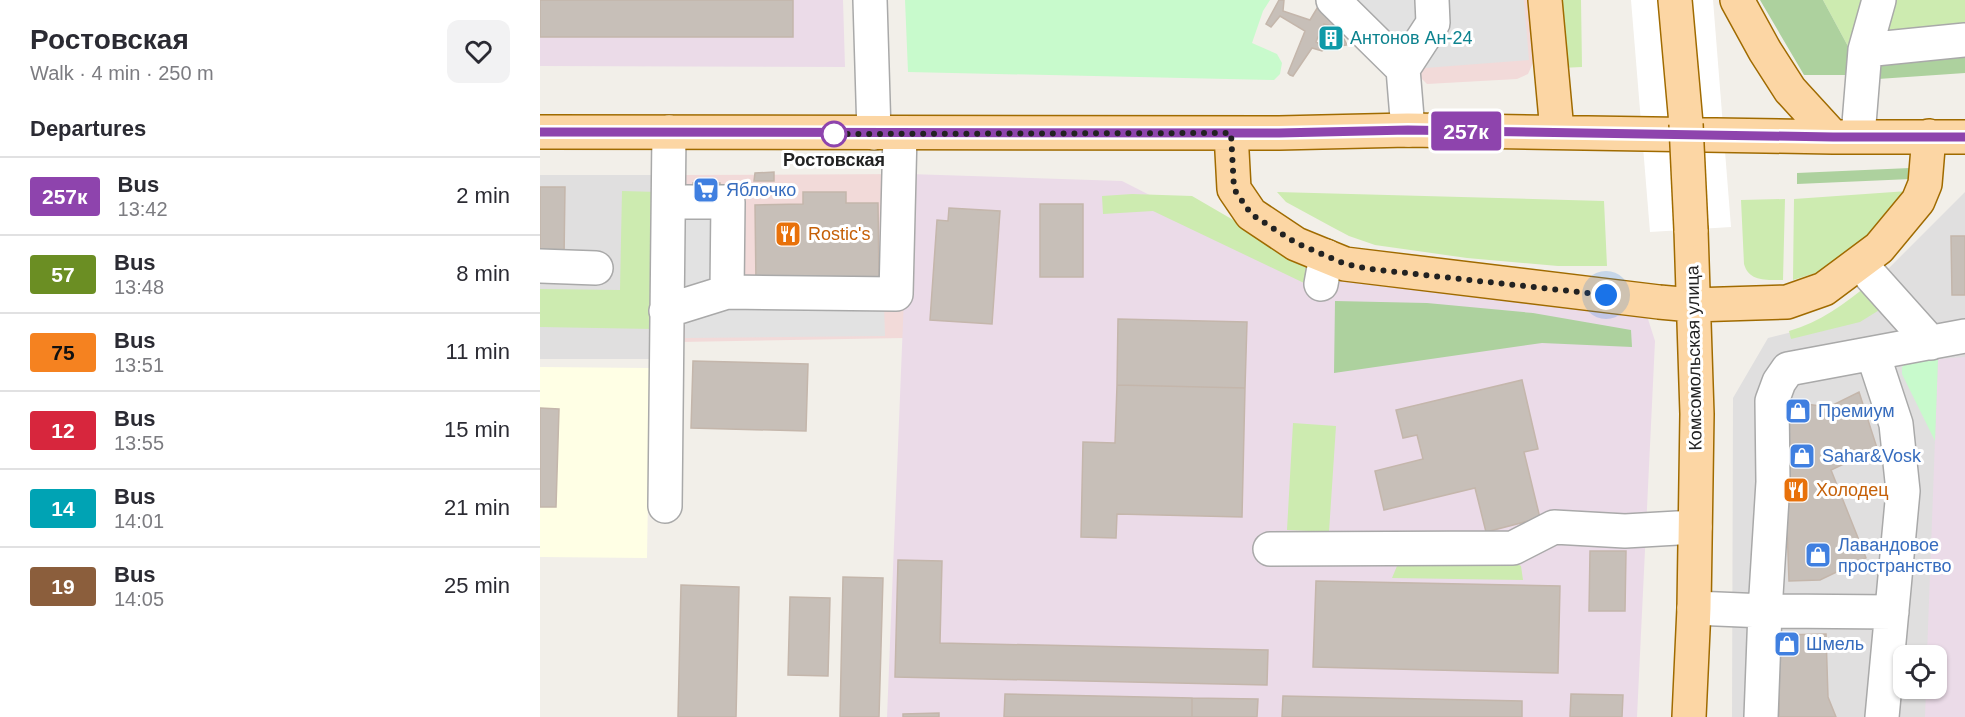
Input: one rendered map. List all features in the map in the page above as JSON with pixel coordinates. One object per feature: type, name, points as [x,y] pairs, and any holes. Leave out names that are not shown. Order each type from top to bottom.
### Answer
[{"type":"main road","points":[[1545,0],[1557,131]]},
{"type":"main road","name":"Комсомольская улица","points":[[1675,0],[1686,124],[1697,414],[1694,608],[1689,717]]},
{"type":"main road","points":[[1737,0],[1790,90],[1845,136]]},
{"type":"main road","points":[[540,132],[1231,133],[1408,130],[1965,137]]},
{"type":"main road","points":[[1231,133],[1234,189],[1251,214],[1296,243],[1324,270],[1345,264],[1370,269],[1692,305],[1787,302],[1824,289],[1843,276],[1879,248],[1918,201],[1925,184],[1929,136]]},
{"type":"lane","points":[[666,311],[727,292],[896,294],[887,133],[870,0]]},
{"type":"lane","points":[[1333,0],[1403,69]]},
{"type":"lane","points":[[1408,130],[1403,69],[1433,23],[1432,0]]},
{"type":"lane","points":[[1845,136],[1879,0]]},
{"type":"lane","points":[[1865,50],[1965,40]]},
{"type":"lane","points":[[665,506],[669,132]]},
{"type":"lane","points":[[669,202],[728,202],[727,292]]},
{"type":"lane","points":[[540,266],[596,268]]},
{"type":"lane","points":[[1871,276],[1931,343]]},
{"type":"lane","points":[[1761,717],[1773,482],[1772,400],[1779,382],[1788,369],[1965,336]]},
{"type":"lane","points":[[1873,354],[1896,424],[1903,491],[1882,717]]},
{"type":"lane","points":[[1270,549],[1513,548],[1554,527],[1625,531],[1695,527]]},
{"type":"lane","points":[[1694,608],[1892,612]]},
{"type":"shaded area","points":[[540,0],[843,0],[845,67],[540,66]]},
{"type":"shaded area","points":[[1343,0],[1529,0],[1533,63],[1528,74],[1517,79],[1427,84]]},
{"type":"shaded area","points":[[1356,0],[1524,0],[1529,60],[1425,68]]},
{"type":"shaded area","points":[[909,174],[904,338],[680,342],[681,175]]},
{"type":"shaded area","points":[[909,174],[1122,181],[1315,279],[1435,282],[1637,306],[1648,319],[1655,341],[1637,717],[887,717]]},
{"type":"shaded area","points":[[540,175],[681,175],[680,359],[540,359]]},
{"type":"shaded area","points":[[1965,192],[1965,717],[1732,717],[1733,398],[1768,338],[1804,329],[1832,315],[1880,277]]},
{"type":"shaded area","points":[[717,209],[718,307],[884,305],[885,336],[685,338],[684,210]]},
{"type":"shaded area","points":[[1965,357],[1965,717],[1925,717],[1926,699],[1947,699],[1947,645],[1927,645],[1938,359]]},
{"type":"shaded area","points":[[540,367],[650,368],[647,558],[540,557]]},
{"type":"green space","points":[[905,0],[1270,0],[1263,11],[1252,43],[1277,54],[1282,63],[1280,74],[1274,80],[908,72]]},
{"type":"green space","points":[[1556,0],[1581,0],[1582,67],[1560,68]]},
{"type":"green space","points":[[1760,0],[1823,0],[1850,50],[1848,75],[1804,75]]},
{"type":"green space","points":[[1823,0],[1864,0],[1850,50]]},
{"type":"green space","points":[[1894,0],[1965,0],[1965,32],[1883,39]]},
{"type":"green space","points":[[1965,55],[1965,73],[1878,79],[1877,60]]},
{"type":"green space","points":[[1910,168],[1911,179],[1797,184],[1797,173]]},
{"type":"green space","points":[[622,191],[658,192],[654,329],[540,327],[540,289],[620,290]]},
{"type":"green space","points":[[1908,191],[1865,244],[1819,272],[1793,280],[1794,199]]},
{"type":"green space","points":[[1277,192],[1604,201],[1607,266],[1558,266],[1467,258],[1375,245],[1332,227],[1286,202]]},
{"type":"green space","points":[[1132,194],[1192,196],[1316,268],[1314,283],[1304,283],[1153,211],[1103,214],[1102,196]]},
{"type":"green space","points":[[1785,199],[1783,280],[1759,279],[1746,270],[1744,264],[1741,200]]},
{"type":"green space","points":[[1870,283],[1889,304],[1860,322],[1791,339],[1789,331],[1832,312]]},
{"type":"green space","points":[[1335,301],[1427,303],[1533,313],[1631,330],[1632,347],[1542,343],[1334,373]]},
{"type":"green space","points":[[1938,359],[1935,441],[1902,374],[1902,367],[1908,362]]},
{"type":"green space","points":[[1293,423],[1336,426],[1329,532],[1287,530]]},
{"type":"green space","points":[[1413,557],[1504,557],[1521,566],[1523,580],[1392,578],[1397,566]]},
{"type":"pier","points":[[1631,0],[1713,0],[1731,227],[1650,232]]},
{"type":"building","points":[[540,0],[793,0],[793,37],[540,37]]},
{"type":"building","name":"Антонов Ан-24","points":[[1279,0],[1284,0],[1283,11],[1310,20],[1322,0],[1333,0],[1326,17],[1336,23],[1334,27],[1324,24],[1323,28],[1339,35],[1347,45],[1340,46],[1318,37],[1316,42],[1324,49],[1322,51],[1312,48],[1293,76],[1290,75],[1288,73],[1305,31],[1280,16],[1271,27],[1266,24]]},
{"type":"building","points":[[774,172],[774,181],[754,181],[755,173]]},
{"type":"building","points":[[693,183],[720,183],[720,196],[693,196]]},
{"type":"building","points":[[734,183],[747,183],[747,197],[734,197]]},
{"type":"building","points":[[540,187],[565,187],[564,259],[540,258]]},
{"type":"building","points":[[803,192],[846,192],[846,203],[878,203],[879,283],[756,285],[755,205],[803,204]]},
{"type":"building","points":[[1040,204],[1083,204],[1083,277],[1040,277]]},
{"type":"building","points":[[949,208],[1000,211],[992,324],[930,320],[937,220],[948,221]]},
{"type":"building","points":[[1951,236],[1965,236],[1965,295],[1952,295]]},
{"type":"building","points":[[1118,319],[1247,322],[1245,388],[1117,385]]},
{"type":"building","points":[[693,361],[808,364],[806,431],[691,428]]},
{"type":"building","points":[[1522,380],[1538,449],[1524,452],[1540,518],[1486,532],[1475,488],[1384,510],[1375,471],[1423,459],[1417,435],[1403,438],[1396,410]]},
{"type":"building","points":[[1117,385],[1245,388],[1242,517],[1117,514],[1116,538],[1081,537],[1083,442],[1115,443]]},
{"type":"building","points":[[1859,392],[1877,448],[1831,470],[1866,558],[1820,580],[1789,581],[1786,499],[1790,402],[1829,407]]},
{"type":"building","points":[[540,408],[559,409],[556,507],[540,507]]},
{"type":"building","points":[[1590,551],[1626,551],[1625,611],[1589,611]]},
{"type":"building","points":[[898,560],[942,561],[940,643],[1268,650],[1267,685],[895,677]]},
{"type":"building","points":[[843,577],[883,578],[879,717],[840,717]]},
{"type":"building","points":[[1316,581],[1560,586],[1558,673],[1313,667]]},
{"type":"building","points":[[681,585],[739,587],[736,717],[678,717]]},
{"type":"building","points":[[790,597],[830,598],[828,676],[788,675]]},
{"type":"building","points":[[1826,634],[1828,697],[1836,717],[1779,717],[1780,635]]},
{"type":"building","points":[[1005,694],[1192,698],[1192,717],[1004,717]]},
{"type":"building","points":[[1571,694],[1623,695],[1622,717],[1570,717]]},
{"type":"building","points":[[1283,696],[1522,701],[1522,717],[1282,717]]},
{"type":"building","points":[[1192,698],[1258,699],[1257,717],[1192,717]]},
{"type":"building","points":[[939,713],[939,717],[903,717],[903,714]]},
{"type":"bus line","name":"257к","points":[[540,132],[853,134],[1279,133],[1408,130],[1965,137]]},
{"type":"place","name":"Антонов Ан-24","points":[[1331,38]]},
{"type":"place","name":"Ростовская","points":[[834,134]]},
{"type":"place","name":"Яблочко","points":[[706,190]]},
{"type":"place","name":"Rostic's","points":[[788,234]]},
{"type":"place","name":"Премиум","points":[[1798,411]]},
{"type":"place","name":"Sahar&Vosk","points":[[1802,456]]},
{"type":"place","name":"Холодец","points":[[1796,490]]},
{"type":"place","name":"Лавандовое пространство","points":[[1818,555]]},
{"type":"place","name":"Шмель","points":[[1787,644]]},
{"type":"route","points":[[834,134],[830,134],[1231,133],[1234,189],[1251,214],[1296,243],[1345,264],[1370,269],[1606,295]]}]
